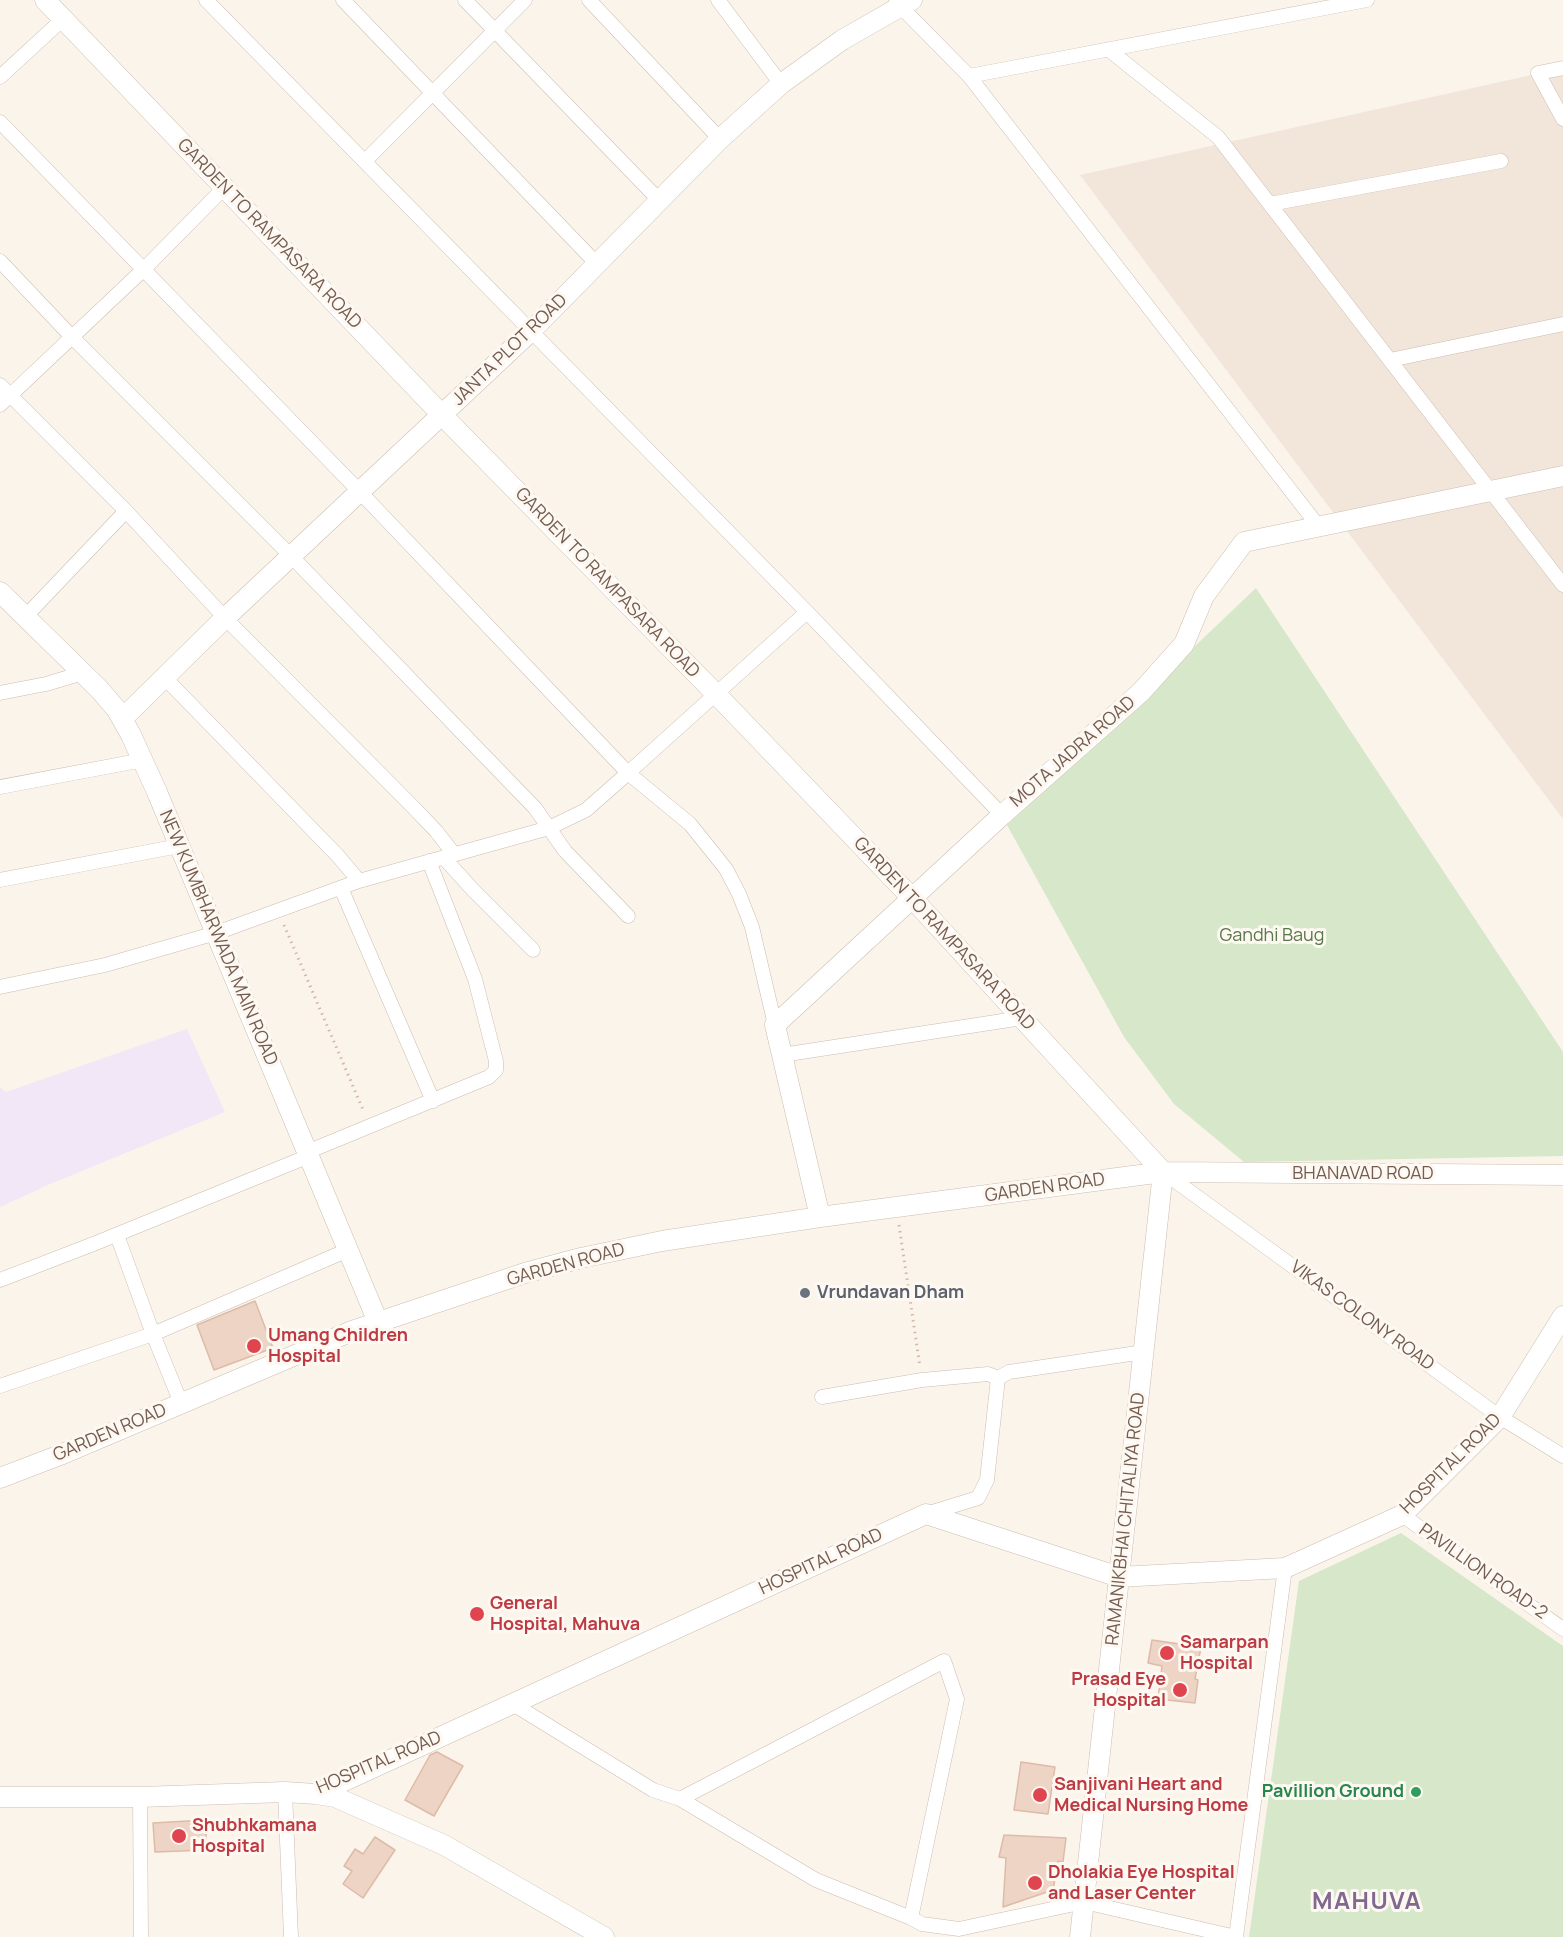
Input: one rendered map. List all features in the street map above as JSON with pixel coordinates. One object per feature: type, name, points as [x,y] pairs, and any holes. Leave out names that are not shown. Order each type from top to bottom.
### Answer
[{"type":"main road","name":"GARDEN TO RAMPASARA ROAD","points":[[45,0],[442,416],[716,694],[912,898],[1163,1172]]},
{"type":"main road","name":"JANTA PLOT ROAD","points":[[122,719],[225,618],[361,493],[532,330],[720,139],[782,84],[842,40],[902,2]]},
{"type":"main road","name":"MOTA JADRA ROAD","points":[[775,1024],[1002,815],[1141,692],[1176,655],[1190,634],[1204,596],[1244,542],[1563,476]]},
{"type":"main road","name":"NEW KUMBHARWADA MAIN ROAD","points":[[1,594],[83,673],[105,696],[122,719],[143,760],[378,1322]]},
{"type":"main road","points":[[775,1024],[820,1217]]},
{"type":"main road","name":"BHANAVAD ROAD","points":[[1163,1172],[1563,1175]]},
{"type":"main road","name":"GARDEN ROAD","points":[[0,1478],[378,1322],[581,1258],[662,1241],[820,1217],[1163,1172]]},
{"type":"main road","name":"RAMANIKBHAI CHITALIYA ROAD","points":[[1080,1937],[1163,1172]]},
{"type":"main road","name":"HOSPITAL ROAD","points":[[0,1797],[140,1797],[285,1792],[316,1794],[926,1514],[1119,1577],[1285,1568],[1402,1515],[1500,1417],[1563,1316]]},
{"type":"main road","points":[[316,1794],[335,1797],[444,1845],[604,1937]]},
{"type":"street","points":[[206,0],[532,330],[1002,815]]},
{"type":"street","points":[[343,0],[597,264]]},
{"type":"street","points":[[465,0],[660,201]]},
{"type":"street","points":[[364,161],[525,0]]},
{"type":"street","points":[[589,0],[720,139]]},
{"type":"street","points":[[718,0],[782,84]]},
{"type":"street","points":[[969,76],[1366,0]]},
{"type":"street","points":[[902,2],[969,76],[1319,527]]},
{"type":"street","points":[[0,77],[63,19]]},
{"type":"street","points":[[1109,50],[1218,137],[1563,585]]},
{"type":"street","points":[[1563,68],[1538,73],[1563,119]]},
{"type":"street","points":[[0,122],[361,493],[628,773],[690,824],[726,869],[740,894],[752,927],[775,1024]]},
{"type":"street","points":[[1270,204],[1501,161]]},
{"type":"street","points":[[225,188],[72,337],[3,395],[126,511],[225,618],[436,831],[468,885],[533,950]]},
{"type":"street","points":[[0,261],[535,808],[565,850],[628,916]]},
{"type":"street","points":[[1390,360],[1563,324]]},
{"type":"street","points":[[25,617],[126,511]]},
{"type":"street","points":[[0,987],[105,965],[216,933],[360,881],[549,828],[586,810],[807,612]]},
{"type":"street","points":[[0,693],[46,684],[83,673]]},
{"type":"street","points":[[165,678],[360,881]]},
{"type":"street","points":[[0,787],[143,760]]},
{"type":"street","points":[[0,880],[179,846]]},
{"type":"street","points":[[0,1280],[117,1235],[489,1077],[496,1070],[497,1065],[475,979],[429,861]]},
{"type":"street","points":[[340,888],[433,1101]]},
{"type":"street","points":[[782,1055],[1022,1018]]},
{"type":"street","name":"VIKAS COLONY ROAD","points":[[1163,1172],[1500,1417],[1563,1456]]},
{"type":"street","points":[[117,1235],[153,1334],[181,1402]]},
{"type":"street","points":[[0,1386],[153,1334],[348,1250]]},
{"type":"street","points":[[998,1378],[1009,1372],[1144,1352]]},
{"type":"street","points":[[822,1397],[922,1380],[988,1374],[998,1378]]},
{"type":"street","points":[[926,1514],[978,1498],[983,1489],[987,1480],[998,1378]]},
{"type":"street","name":"PAVILLION ROAD-2","points":[[1402,1515],[1563,1629]]},
{"type":"street","points":[[513,1704],[653,1790],[680,1799],[816,1880],[922,1924],[959,1929],[1084,1902],[1236,1937],[1285,1568]]},
{"type":"street","points":[[680,1799],[944,1661],[957,1699],[911,1918]]},
{"type":"street","points":[[285,1792],[291,1937]]},
{"type":"street","points":[[140,1797],[141,1937]]},
{"type":"path","points":[[278,910],[370,1127]]},
{"type":"path","points":[[896,1208],[922,1380]]},
{"type":"shaded area","points":[[1563,68],[1563,819],[1080,175]]},
{"type":"shaded area","points":[[187,1029],[225,1112],[0,1207],[0,1087],[6,1092]]},
{"type":"green space","name":"Gandhi Baug","points":[[1256,588],[1563,1052],[1563,1156],[1244,1162],[1174,1104],[1124,1037],[1007,825]]},
{"type":"green space","name":"Pavillion Ground","points":[[1401,1533],[1563,1646],[1563,1937],[1249,1937],[1299,1581]]},
{"type":"building","points":[[255,1301],[273,1348],[214,1370],[197,1325]]},
{"type":"building","points":[[1152,1640],[1201,1647],[1195,1679],[1198,1680],[1195,1703],[1158,1699],[1162,1666],[1148,1663]]},
{"type":"building","points":[[437,1752],[463,1766],[434,1816],[405,1800],[430,1755]]},
{"type":"building","points":[[1021,1762],[1055,1767],[1048,1814],[1014,1810]]},
{"type":"building","points":[[205,1820],[207,1850],[155,1852],[153,1823]]},
{"type":"building","points":[[1004,1835],[1066,1838],[1063,1862],[1058,1861],[1053,1890],[1003,1907],[1006,1858],[999,1857]]},
{"type":"building","points":[[375,1837],[395,1850],[363,1898],[343,1884],[352,1871],[344,1866],[355,1849],[363,1854]]},
{"type":"place","name":"Vrundavan Dham","points":[[805,1293]]},
{"type":"place","name":"Umang Children Hospital","points":[[254,1346]]},
{"type":"place","name":"General Hospital, Mahuva","points":[[477,1614]]},
{"type":"place","name":"Samarpan Hospital","points":[[1167,1653]]},
{"type":"place","name":"Prasad Eye Hospital","points":[[1180,1690]]},
{"type":"place","name":"Pavillion Ground","points":[[1416,1792]]},
{"type":"place","name":"Sanjivani Heart and Medical Nursing Home","points":[[1040,1795]]},
{"type":"place","name":"Shubhkamana Hospital","points":[[179,1836]]},
{"type":"place","name":"Dholakia Eye Hospital and Laser Center","points":[[1035,1883]]},
{"type":"district","name":"MAHUVA","points":[[1367,1902]]}]
